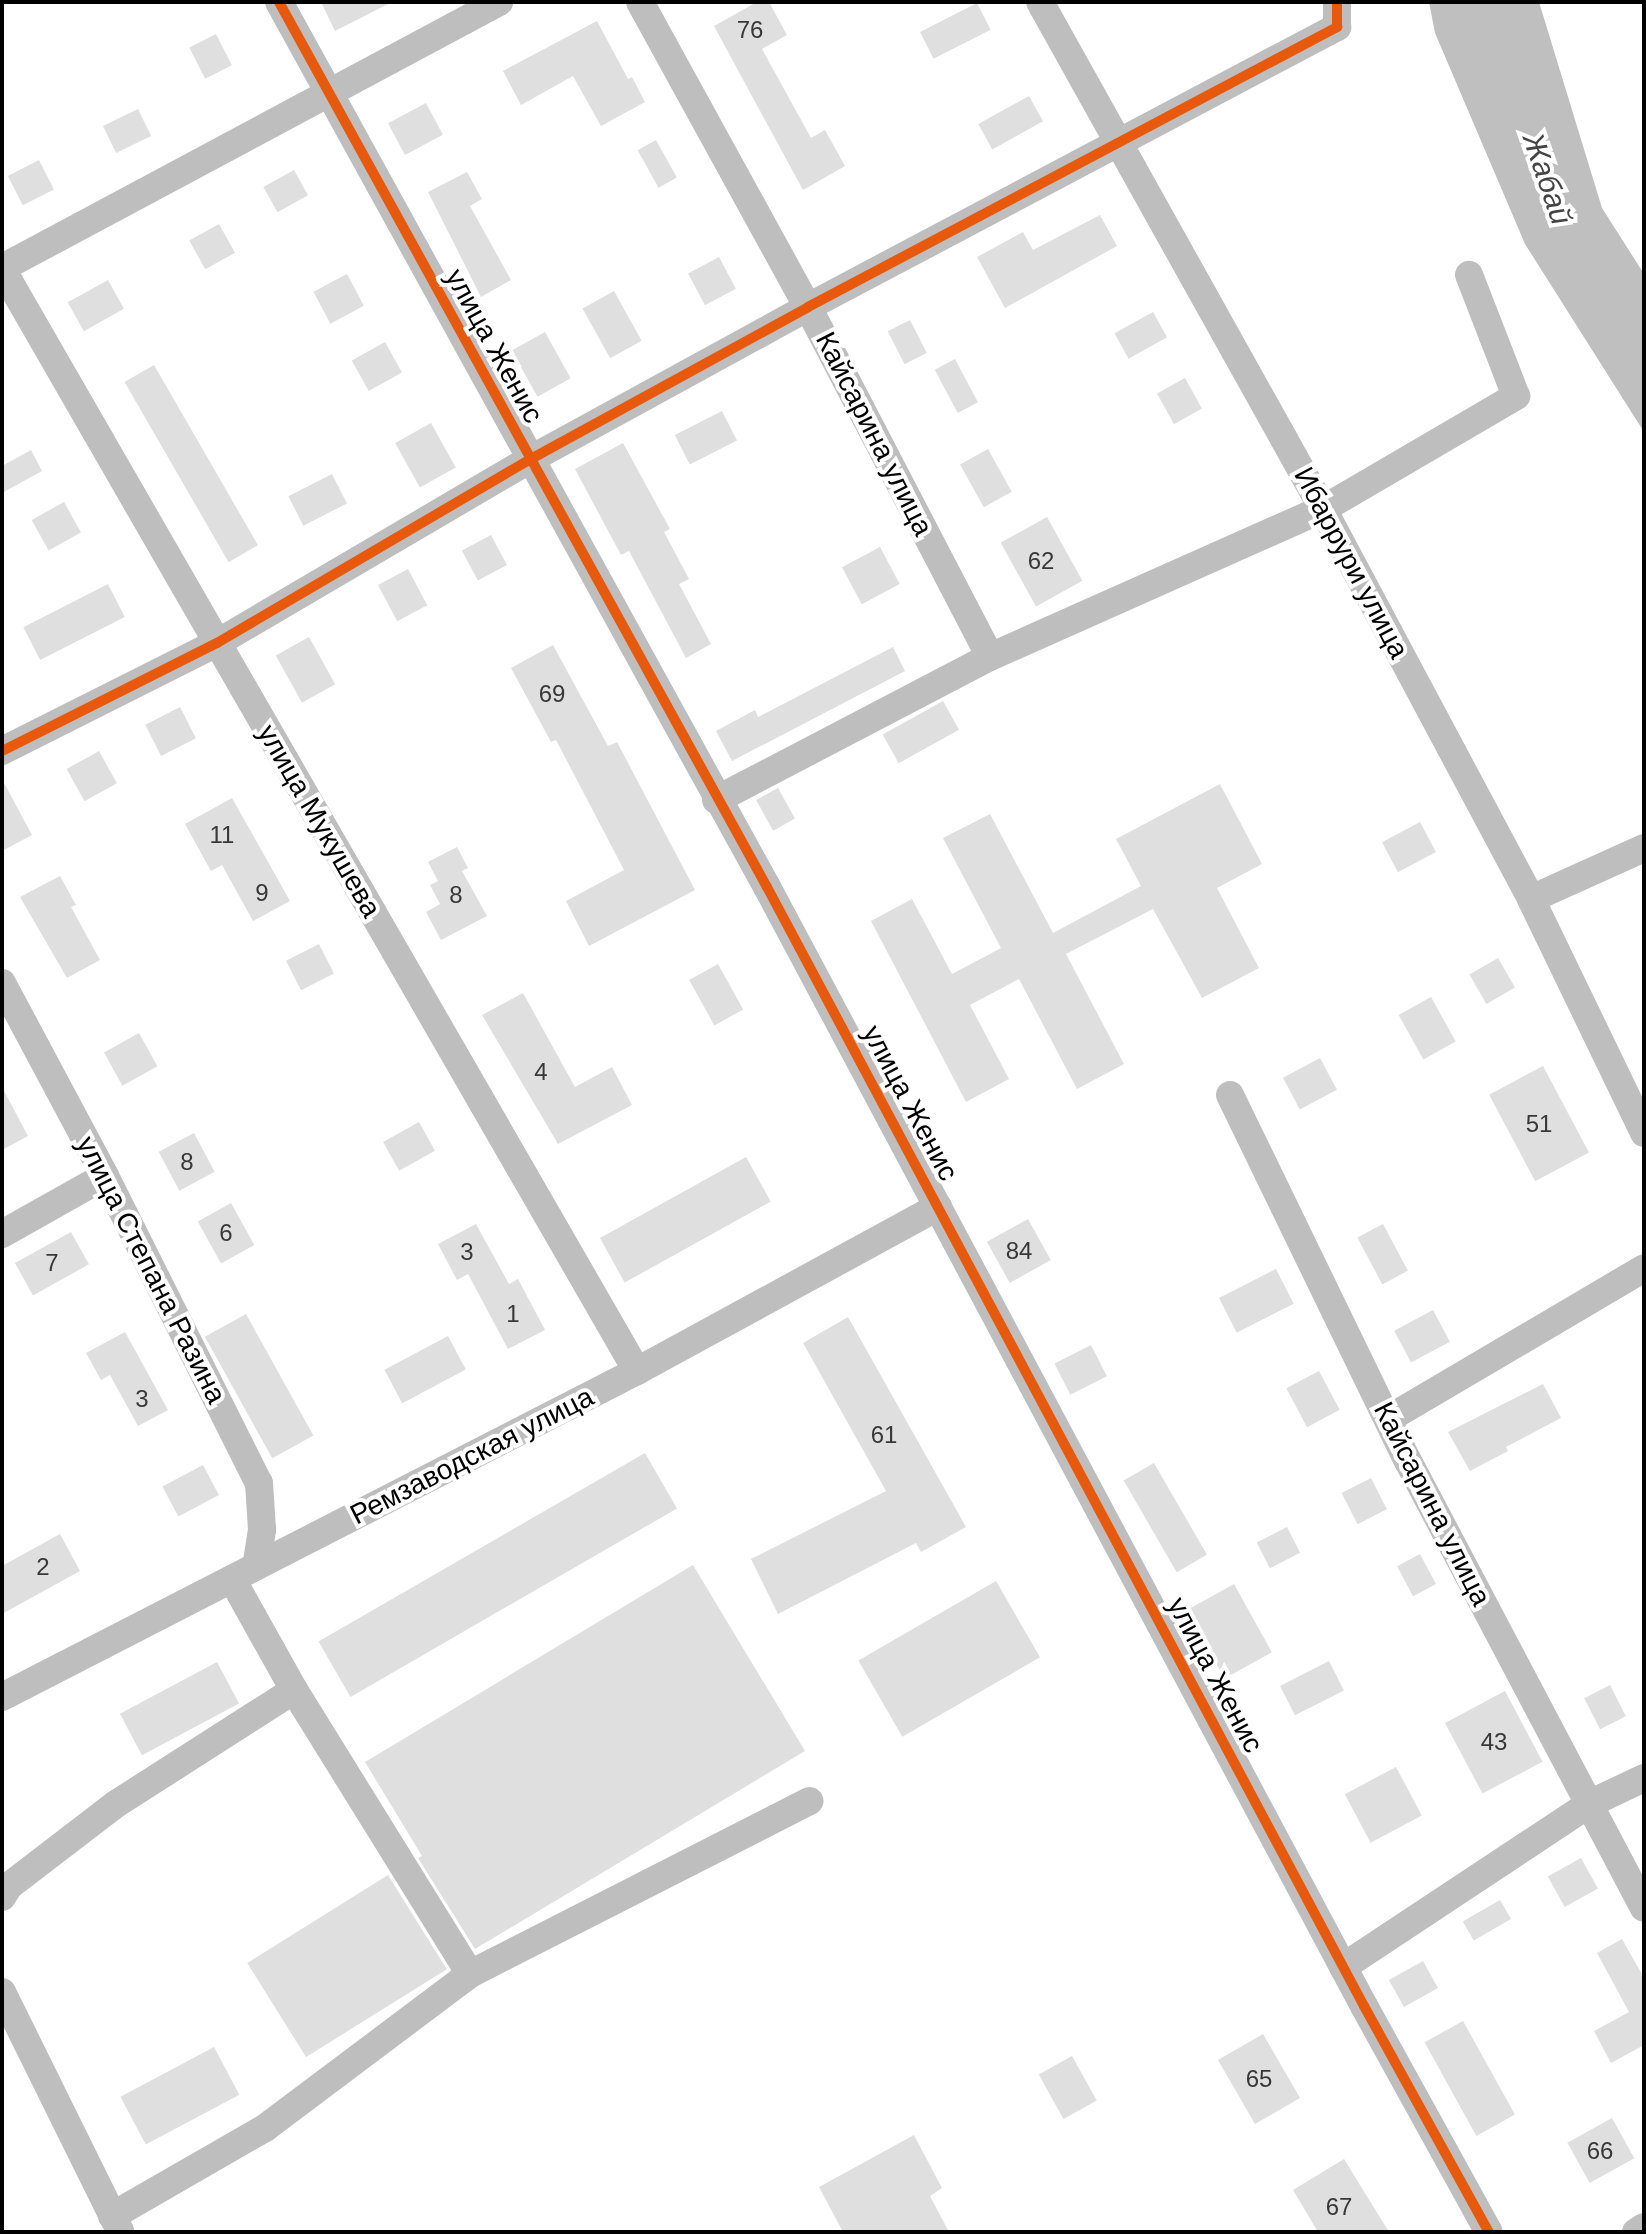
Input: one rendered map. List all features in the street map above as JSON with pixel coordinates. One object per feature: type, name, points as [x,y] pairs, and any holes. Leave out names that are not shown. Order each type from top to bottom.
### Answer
[{"type":"street","name":"улица Женис","points":[[279,2],[938,1207],[1343,1967],[1489,2232]]},
{"type":"street","points":[[2,269],[499,2]]},
{"type":"street","name":"Кайсарина улица","points":[[640,2],[808,307],[990,657]]},
{"type":"street","name":"Ибаррури улица","points":[[1040,2],[1323,509],[1531,899],[1644,1133]]},
{"type":"street","points":[[2,751],[217,643],[529,460],[808,307],[1119,143],[1337,15]]},
{"type":"street","name":"улица Мукушева","points":[[2,269],[637,1371]]},
{"type":"street","points":[[716,800],[990,657],[1323,509],[1516,396],[1469,275]]},
{"type":"street","points":[[1531,899],[1644,848]]},
{"type":"street","name":"улица Степана Разина","points":[[2,983],[105,1176],[259,1483],[262,1530],[244,1573]]},
{"type":"street","name":"Кайсарина улица","points":[[1230,1095],[1388,1419],[1644,1908]]},
{"type":"street","points":[[2,1234],[105,1176]]},
{"type":"street","name":"Ремзаводская улица","points":[[2,1697],[637,1371],[938,1207]]},
{"type":"street","points":[[1388,1419],[1644,1268]]},
{"type":"street","points":[[244,1573],[294,1690],[470,1974]]},
{"type":"street","points":[[2,1897],[9,1886],[116,1804],[294,1690]]},
{"type":"street","points":[[1343,1967],[1589,1804],[1644,1778]]},
{"type":"street","points":[[2,1992],[116,2224],[265,2128],[470,1974],[809,1801]]},
{"type":"street","points":[[1636,2232],[1644,2227]]},
{"type":"water","name":"Жабай","points":[[1429,2],[1539,2],[1602,208],[1644,274],[1644,432],[1525,244],[1435,33]]},
{"type":"building","points":[[321,2],[392,2],[335,31]]},
{"type":"building","points":[[757,2],[769,2],[787,35],[762,49],[811,138],[825,130],[845,166],[803,190],[714,26]]},
{"type":"building","points":[[977,3],[991,30],[934,59],[920,32]]},
{"type":"building","points":[[597,21],[628,79],[632,77],[645,102],[601,126],[573,76],[521,105],[503,71]]},
{"type":"building","points":[[216,34],[232,65],[205,79],[189,48]]},
{"type":"building","points":[[1029,96],[1043,121],[992,149],[978,124]]},
{"type":"building","points":[[426,103],[443,135],[405,155],[388,123]]},
{"type":"building","points":[[138,109],[151,136],[116,153],[103,126]]},
{"type":"building","points":[[656,140],[677,178],[658,188],[638,150]]},
{"type":"building","points":[[39,160],[54,189],[23,205],[8,176]]},
{"type":"building","points":[[294,170],[308,195],[277,212],[263,187]]},
{"type":"building","points":[[467,172],[482,199],[470,206],[511,280],[481,297],[428,192]]},
{"type":"building","points":[[1100,215],[1117,246],[1005,308],[977,257],[1023,232],[1033,250]]},
{"type":"building","points":[[219,224],[235,253],[205,269],[189,240]]},
{"type":"building","points":[[719,257],[736,289],[705,305],[688,273]]},
{"type":"building","points":[[347,274],[364,306],[330,324],[313,292]]},
{"type":"building","points":[[108,280],[124,309],[84,331],[68,302]]},
{"type":"building","points":[[614,291],[642,341],[610,358],[583,308]]},
{"type":"building","points":[[1153,312],[1167,337],[1129,359],[1115,333]]},
{"type":"building","points":[[910,320],[927,353],[905,364],[888,331]]},
{"type":"building","points":[[545,332],[571,378],[537,397],[512,350]]},
{"type":"building","points":[[385,342],[402,373],[369,391],[352,360]]},
{"type":"building","points":[[955,359],[978,402],[958,413],[935,370]]},
{"type":"building","points":[[154,365],[258,545],[229,562],[125,382]]},
{"type":"building","points":[[1185,378],[1202,409],[1174,424],[1157,394]]},
{"type":"building","points":[[722,411],[737,440],[690,464],[675,435]]},
{"type":"building","points":[[431,423],[456,468],[420,487],[395,443]]},
{"type":"building","points":[[623,443],[670,529],[664,532],[689,579],[679,584],[711,644],[686,658],[629,551],[621,555],[575,469]]},
{"type":"building","points":[[988,449],[1012,492],[984,507],[960,465]]},
{"type":"building","points":[[31,450],[42,471],[2,493],[2,466]]},
{"type":"building","points":[[332,474],[347,503],[303,526],[288,496]]},
{"type":"building","points":[[64,502],[81,533],[49,551],[32,520]]},
{"type":"building","points":[[1047,517],[1082,581],[1036,607],[1001,543]]},
{"type":"building","points":[[491,535],[507,565],[478,581],[462,550]]},
{"type":"building","points":[[880,547],[900,584],[862,604],[842,567]]},
{"type":"building","points":[[408,569],[427,605],[397,621],[378,585]]},
{"type":"building","points":[[108,584],[125,617],[40,660],[23,627]]},
{"type":"building","points":[[309,637],[335,684],[302,703],[276,655]]},
{"type":"building","points":[[553,645],[608,746],[617,742],[695,890],[589,946],[566,901],[624,870],[556,740],[551,742],[511,668]]},
{"type":"building","points":[[893,647],[905,671],[732,761],[716,731],[755,710],[758,717]]},
{"type":"building","points":[[943,701],[959,730],[899,763],[883,734]]},
{"type":"building","points":[[180,707],[196,738],[161,756],[145,725]]},
{"type":"building","points":[[99,751],[117,783],[85,801],[67,769]]},
{"type":"building","points":[[2,779],[32,835],[2,851]]},
{"type":"building","points":[[1220,784],[1262,864],[1217,888],[1259,968],[1202,998],[1153,909],[1066,954],[1124,1064],[1077,1089],[1019,979],[970,1005],[1009,1079],[966,1102],[871,921],[912,899],[952,974],[1001,948],[943,838],[990,814],[1053,933],[1141,886],[1116,839]]},
{"type":"building","points":[[778,788],[795,819],[773,831],[756,800]]},
{"type":"building","points":[[232,798],[290,901],[253,921],[222,865],[211,871],[185,824]]},
{"type":"building","points":[[1420,822],[1436,852],[1398,872],[1382,842]]},
{"type":"building","points":[[457,847],[468,868],[462,871],[487,916],[441,940],[426,912],[440,904],[430,885],[438,881],[428,862]]},
{"type":"building","points":[[60,876],[76,905],[71,907],[100,960],[67,978],[20,897]]},
{"type":"building","points":[[319,944],[334,973],[301,990],[286,961]]},
{"type":"building","points":[[1498,958],[1515,987],[1486,1004],[1469,975]]},
{"type":"building","points":[[718,964],[743,1009],[714,1025],[689,980]]},
{"type":"building","points":[[523,993],[575,1087],[612,1067],[632,1105],[558,1144],[482,1015]]},
{"type":"building","points":[[1431,997],[1456,1042],[1423,1060],[1399,1015]]},
{"type":"building","points":[[139,1033],[157,1066],[122,1086],[104,1052]]},
{"type":"building","points":[[1320,1058],[1337,1090],[1300,1110],[1283,1078]]},
{"type":"building","points":[[1543,1066],[1589,1153],[1535,1181],[1489,1095]]},
{"type":"building","points":[[2,1087],[28,1136],[2,1150]]},
{"type":"building","points":[[419,1122],[435,1151],[399,1171],[383,1142]]},
{"type":"building","points":[[194,1133],[215,1172],[179,1191],[159,1152]]},
{"type":"building","points":[[746,1157],[771,1202],[625,1283],[600,1238]]},
{"type":"building","points":[[231,1203],[254,1245],[221,1263],[198,1221]]},
{"type":"building","points":[[1028,1219],[1051,1260],[1010,1283],[987,1242]]},
{"type":"building","points":[[476,1224],[509,1284],[518,1279],[545,1330],[508,1349],[468,1274],[457,1280],[438,1244]]},
{"type":"building","points":[[1383,1224],[1408,1271],[1382,1284],[1357,1238]]},
{"type":"building","points":[[71,1232],[89,1264],[33,1295],[15,1263]]},
{"type":"building","points":[[1276,1269],[1294,1304],[1237,1333],[1219,1298]]},
{"type":"building","points":[[1433,1310],[1450,1342],[1411,1362],[1394,1331]]},
{"type":"building","points":[[246,1314],[313,1436],[272,1458],[205,1337]]},
{"type":"building","points":[[848,1317],[966,1527],[921,1552],[916,1543],[778,1614],[751,1559],[886,1491],[803,1343]]},
{"type":"building","points":[[125,1332],[168,1410],[138,1426],[110,1375],[101,1380],[86,1353]]},
{"type":"building","points":[[448,1336],[466,1370],[402,1403],[384,1370]]},
{"type":"building","points":[[1091,1345],[1107,1376],[1070,1395],[1054,1364]]},
{"type":"building","points":[[1319,1371],[1340,1410],[1307,1427],[1286,1388]]},
{"type":"building","points":[[1543,1384],[1561,1418],[1506,1447],[1508,1451],[1470,1471],[1448,1432]]},
{"type":"building","points":[[645,1453],[677,1508],[351,1697],[319,1642]]},
{"type":"building","points":[[1154,1463],[1207,1555],[1177,1572],[1124,1480]]},
{"type":"building","points":[[203,1465],[219,1495],[178,1517],[162,1487]]},
{"type":"building","points":[[1371,1478],[1387,1509],[1357,1524],[1342,1493]]},
{"type":"building","points":[[1287,1527],[1300,1553],[1270,1568],[1257,1542]]},
{"type":"building","points":[[60,1534],[80,1571],[2,1614],[2,1566]]},
{"type":"building","points":[[1420,1554],[1436,1584],[1413,1596],[1397,1566]]},
{"type":"building","points":[[693,1565],[805,1751],[475,1949],[418,1858],[422,1856],[365,1762]]},
{"type":"building","points":[[996,1581],[1040,1657],[902,1737],[858,1660]]},
{"type":"building","points":[[1234,1584],[1272,1652],[1225,1678],[1187,1610]]},
{"type":"building","points":[[1329,1661],[1344,1690],[1295,1715],[1280,1686]]},
{"type":"building","points":[[217,1662],[239,1703],[142,1755],[120,1714]]},
{"type":"building","points":[[1610,1685],[1626,1716],[1600,1729],[1584,1698]]},
{"type":"building","points":[[1505,1691],[1543,1762],[1483,1794],[1445,1723]]},
{"type":"building","points":[[1396,1767],[1422,1816],[1371,1843],[1345,1794]]},
{"type":"building","points":[[1581,1858],[1598,1889],[1565,1907],[1548,1876]]},
{"type":"building","points":[[388,1875],[447,1969],[306,2057],[247,1963]]},
{"type":"building","points":[[1500,1900],[1511,1919],[1474,1941],[1463,1922]]},
{"type":"building","points":[[1622,1939],[1644,1978],[1644,2045],[1611,2063],[1594,2031],[1629,2012],[1597,1953]]},
{"type":"building","points":[[1423,1961],[1438,1988],[1404,2007],[1389,1980]]},
{"type":"building","points":[[1463,2021],[1515,2115],[1476,2136],[1425,2042]]},
{"type":"building","points":[[1263,2034],[1300,2098],[1255,2124],[1218,2060]]},
{"type":"building","points":[[214,2047],[239,2095],[146,2144],[120,2097]]},
{"type":"building","points":[[1072,2056],[1097,2101],[1063,2119],[1039,2074]]},
{"type":"building","points":[[1612,2118],[1634,2158],[1590,2183],[1567,2143]]},
{"type":"building","points":[[914,2135],[942,2188],[930,2196],[949,2232],[843,2232],[819,2187]]},
{"type":"building","points":[[1344,2159],[1389,2232],[1318,2232],[1293,2190]]},
{"type":"cycle path","points":[[279,2],[767,887],[1364,2006],[1489,2232]]},
{"type":"cycle path","points":[[2,751],[217,643],[529,460],[808,307],[1337,27],[1337,2]]}]
